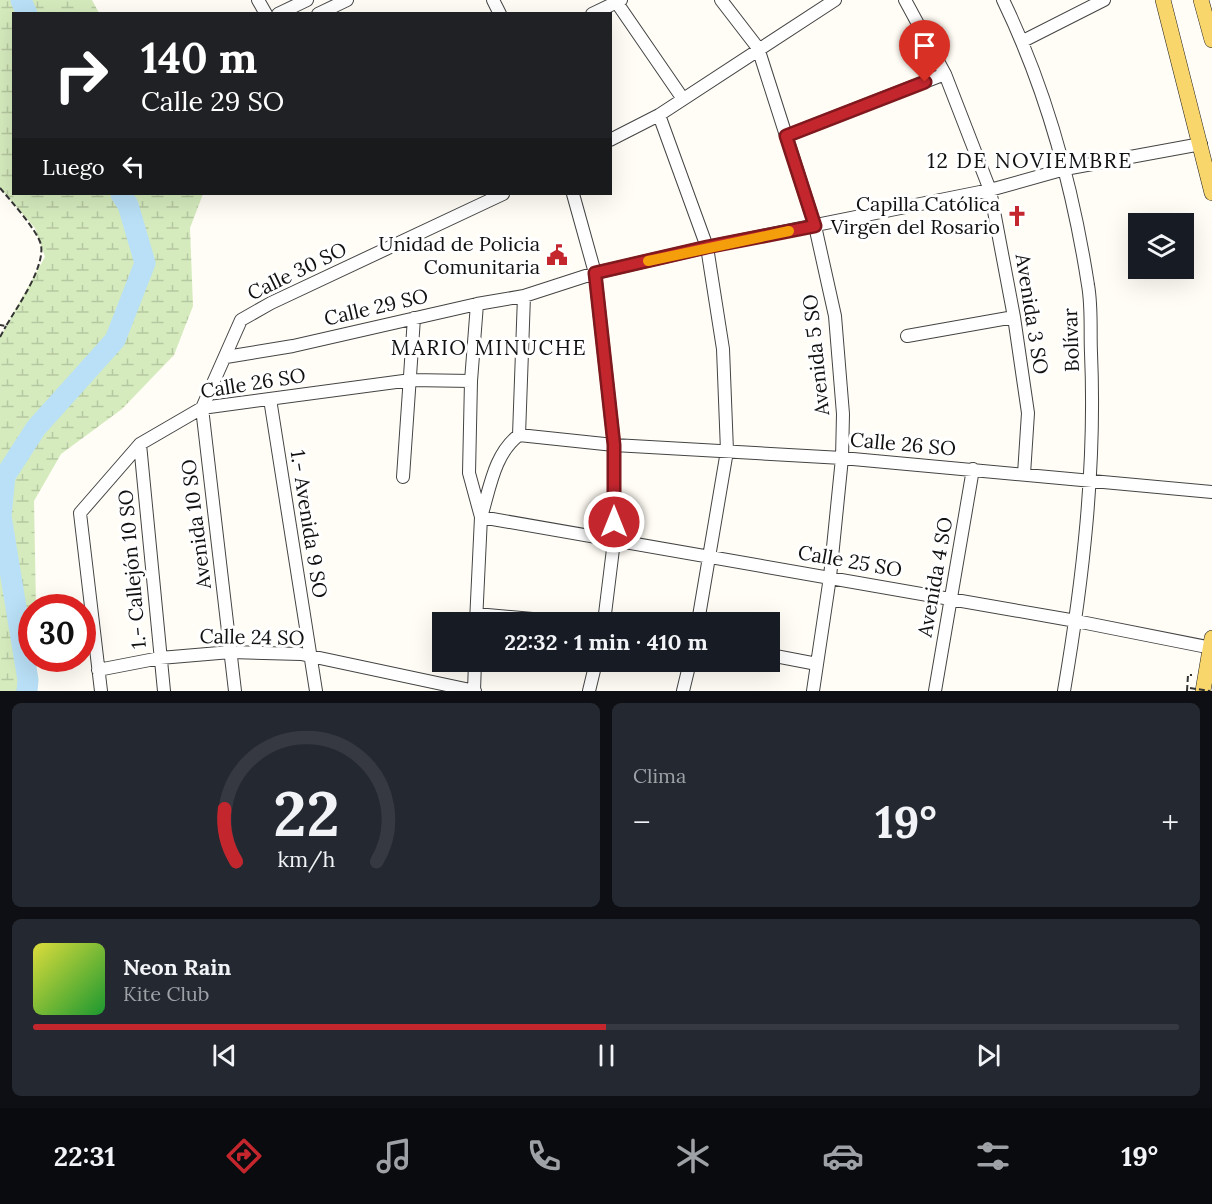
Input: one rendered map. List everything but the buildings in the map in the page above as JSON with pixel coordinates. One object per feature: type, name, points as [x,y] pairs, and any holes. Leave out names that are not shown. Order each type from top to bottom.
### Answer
[{"type":"main road","points":[[1163,0],[1202,144],[1212,193]]},
{"type":"main road","points":[[1200,0],[1212,40]]},
{"type":"main road","points":[[1196,689],[1211,645]]},
{"type":"street","points":[[282,12],[307,0]]},
{"type":"street","points":[[322,12],[347,0]]},
{"type":"street","name":"Avenida 5 SO","points":[[721,0],[758,48],[815,226],[835,316],[843,414],[842,458],[830,577],[813,691]]},
{"type":"street","points":[[612,139],[659,115],[819,4],[835,0]]},
{"type":"street","name":"Avenida 3 SO","points":[[905,0],[945,74],[990,190],[1014,317],[1028,413],[1024,474]]},
{"type":"street","name":"Bolívar","points":[[1003,0],[1023,40],[1065,169],[1089,287],[1094,403],[1091,480],[1076,621],[1064,691]]},
{"type":"street","points":[[1023,40],[1104,0]]},
{"type":"street","points":[[596,12],[618,1],[683,99]]},
{"type":"street","points":[[786,136],[945,74]]},
{"type":"street","points":[[659,115],[707,247],[723,349],[727,451],[700,612]]},
{"type":"street","name":"Calle 29 SO","points":[[226,357],[293,346],[477,304],[524,296],[595,273],[707,247],[990,190],[1065,169],[1202,144]]},
{"type":"street","name":"Calle 30 SO","points":[[226,357],[241,320],[271,303],[501,195]]},
{"type":"street","points":[[573,195],[595,273],[614,445],[614,541],[605,612]]},
{"type":"street","points":[[476,612],[481,517],[501,454],[519,435],[524,296]]},
{"type":"street","points":[[477,304],[471,381],[469,473],[481,517]]},
{"type":"street","points":[[907,336],[1014,317]]},
{"type":"street","points":[[403,477],[414,318]]},
{"type":"street","points":[[202,408],[226,357]]},
{"type":"street","name":"Calle 26 SO","points":[[98,670],[80,513],[140,444],[202,408],[411,380],[471,381]]},
{"type":"street","name":"1.- Avenida 9 SO","points":[[270,399],[316,691]]},
{"type":"street","name":"Avenida 10 SO","points":[[202,408],[235,691]]},
{"type":"street","name":"Calle 26 SO","points":[[519,435],[614,445],[842,458],[1212,492]]},
{"type":"street","name":"1.- Callejón 10 SO","points":[[140,444],[164,691]]},
{"type":"street","name":"Avenida 4 SO","points":[[935,691],[973,470]]},
{"type":"street","name":"Calle 25 SO","points":[[481,517],[614,541],[710,555],[1211,645]]},
{"type":"street","name":"Calle 24 SO","points":[[98,670],[160,658],[231,652],[311,657],[475,691]]},
{"type":"street","points":[[780,657],[817,664]]},
{"type":"street","points":[[98,670],[101,691]]},
{"type":"street","points":[[475,672],[475,691]]},
{"type":"street","points":[[589,691],[594,672]]},
{"type":"street","points":[[683,691],[688,672]]},
{"type":"path","points":[[0,188],[20,210],[41,245],[37,271],[0,337]]},
{"type":"path","points":[[0,325],[6,326]]},
{"type":"path","points":[[1187,691],[1188,675],[1192,675],[1196,689],[1210,691]]},
{"type":"green space","points":[[0,0],[92,0],[98,12],[12,12],[12,195],[203,195],[190,228],[193,306],[174,355],[122,409],[61,454],[34,501],[36,594],[18,594],[18,672],[36,672],[37,691],[0,691],[0,337],[45,257],[35,228],[0,188]]},
{"type":"waterway","points":[[21,0],[26,12]]},
{"type":"waterway","points":[[27,691],[28,680],[1,516],[5,476],[36,428],[115,340],[145,263],[128,205],[122,195]]},
{"type":"slow traffic","points":[[648,261],[789,231]]},
{"type":"place","name":"Capilla Católica Virgen del Rosario","points":[[1017,216]]},
{"type":"place","name":"Unidad de Policia Comunitaria","points":[[557,255]]},
{"type":"district","name":"12 DE NOVIEMBRE","points":[[1030,161]]},
{"type":"district","name":"MARIO MINUCHE","points":[[489,348]]},
{"type":"route","points":[[614,522],[614,445],[595,273],[707,247],[815,226],[786,136],[925,82]]}]
